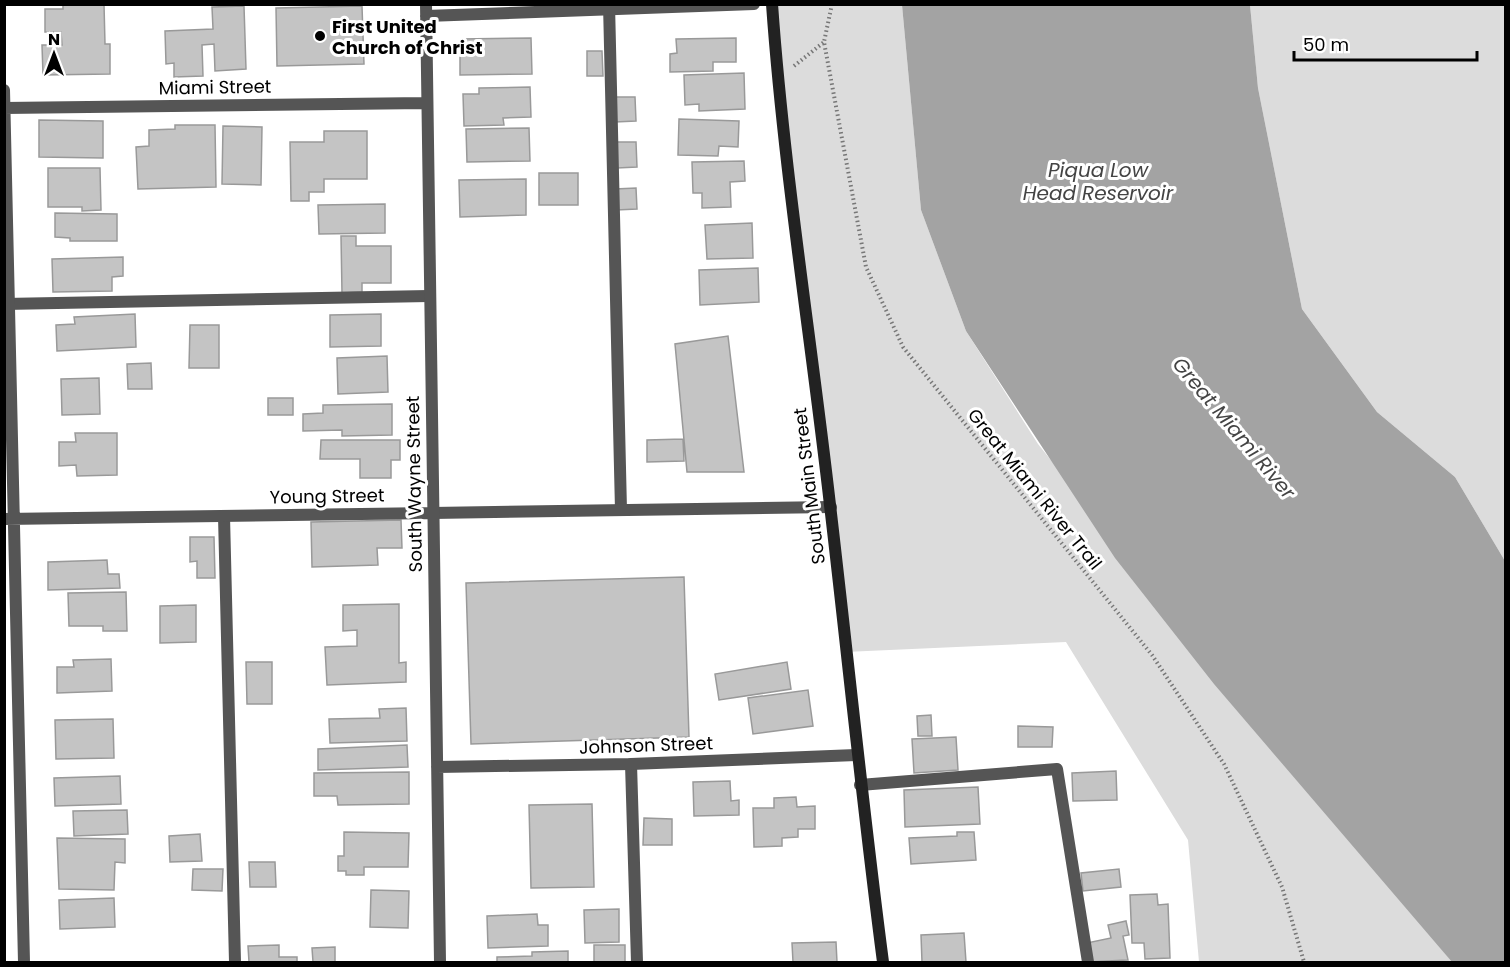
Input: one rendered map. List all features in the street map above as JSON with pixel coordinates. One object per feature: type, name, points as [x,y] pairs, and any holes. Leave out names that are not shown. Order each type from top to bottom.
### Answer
[{"type":"main road","name":"South Main Street","points":[[772,4],[777,79],[831,507],[856,755],[883,963]]},
{"type":"street","points":[[426,10],[754,4]]},
{"type":"street","points":[[609,7],[621,510]]},
{"type":"street","name":"South Wayne Street","points":[[426,10],[440,963]]},
{"type":"street","points":[[4,90],[9,519],[24,963]]},
{"type":"street","name":"Miami Street","points":[[5,108],[426,103]]},
{"type":"street","points":[[7,304],[429,296]]},
{"type":"street","name":"Young Street","points":[[9,519],[831,507]]},
{"type":"street","points":[[224,516],[235,963]]},
{"type":"street","name":"Johnson Street","points":[[437,767],[631,764],[856,755]]},
{"type":"street","points":[[631,764],[637,963]]},
{"type":"street","points":[[860,785],[1057,769],[1088,963]]},
{"type":"path","name":"Great Miami River Trail","points":[[832,4],[824,42],[866,267],[903,347],[1152,655],[1224,764],[1282,887],[1304,963]]},
{"type":"path","points":[[777,79],[824,42]]},
{"type":"shaded area","points":[[772,5],[902,5],[921,210],[966,331],[1038,444],[1452,962],[1199,962],[1188,840],[1066,642],[845,652]]},
{"type":"shaded area","points":[[1250,5],[1505,5],[1505,561],[1455,477],[1377,412],[1302,309],[1258,88]]},
{"type":"water","name":"Piqua Low Head Reservoir","points":[[902,5],[1250,5],[1258,88],[1302,309],[1377,412],[1455,477],[1505,561],[1505,962],[1452,962],[1214,684],[1115,558],[966,331],[921,210]]},
{"type":"building","points":[[63,4],[104,4],[105,44],[110,44],[110,74],[43,75],[42,45],[62,45],[61,32],[45,32],[45,9],[63,9]]},
{"type":"building","points":[[244,6],[246,69],[215,71],[214,44],[202,45],[203,76],[174,77],[174,63],[166,64],[165,31],[213,29],[212,7]]},
{"type":"building","name":"First United Church of Christ","points":[[362,6],[364,64],[277,66],[276,8]]},
{"type":"building","points":[[531,38],[532,74],[460,75],[460,39]]},
{"type":"building","points":[[736,38],[736,62],[713,62],[713,71],[670,72],[670,54],[677,53],[676,39]]},
{"type":"building","points":[[587,51],[602,51],[603,76],[587,76]]},
{"type":"building","points":[[744,73],[745,109],[699,111],[699,104],[685,105],[684,75]]},
{"type":"building","points":[[530,87],[531,117],[503,118],[504,125],[464,126],[463,94],[479,94],[479,88]]},
{"type":"building","points":[[615,97],[635,97],[636,121],[615,122]]},
{"type":"building","points":[[679,119],[739,121],[738,147],[719,146],[718,156],[678,155]]},
{"type":"building","points":[[39,120],[103,121],[103,158],[39,157]]},
{"type":"building","points":[[175,125],[215,125],[216,187],[138,189],[136,147],[149,146],[149,130],[175,129]]},
{"type":"building","points":[[223,126],[262,127],[261,185],[222,184]]},
{"type":"building","points":[[529,128],[530,161],[467,162],[466,129]]},
{"type":"building","points":[[324,131],[367,131],[367,179],[324,179],[324,192],[309,192],[309,201],[291,201],[290,142],[324,142]]},
{"type":"building","points":[[617,142],[636,142],[637,167],[617,168]]},
{"type":"building","points":[[744,161],[745,181],[730,182],[731,207],[702,208],[702,193],[693,193],[692,162]]},
{"type":"building","points":[[48,168],[100,168],[101,210],[82,211],[82,207],[48,207]]},
{"type":"building","points":[[539,173],[578,173],[578,205],[539,205]]},
{"type":"building","points":[[526,179],[526,215],[460,217],[459,180]]},
{"type":"building","points":[[636,188],[637,209],[616,210],[615,189]]},
{"type":"building","points":[[385,204],[385,233],[319,234],[318,205]]},
{"type":"building","points":[[55,213],[117,214],[117,241],[70,241],[70,238],[55,237]]},
{"type":"building","points":[[752,223],[753,258],[707,259],[705,225]]},
{"type":"building","points":[[341,236],[356,236],[356,246],[391,246],[391,283],[362,283],[362,292],[342,293]]},
{"type":"building","points":[[123,257],[123,276],[112,277],[112,291],[53,292],[52,259]]},
{"type":"building","points":[[758,268],[759,302],[700,305],[699,270]]},
{"type":"building","points":[[135,314],[136,347],[57,351],[56,325],[75,324],[74,317]]},
{"type":"building","points":[[381,314],[381,346],[330,347],[330,315]]},
{"type":"building","points":[[190,325],[219,325],[219,368],[189,368]]},
{"type":"building","points":[[728,336],[744,472],[687,472],[675,344]]},
{"type":"building","points":[[387,356],[388,392],[338,394],[337,358]]},
{"type":"building","points":[[151,363],[152,389],[128,389],[127,364]]},
{"type":"building","points":[[99,378],[100,414],[62,415],[61,379]]},
{"type":"building","points":[[268,398],[293,398],[293,415],[268,415]]},
{"type":"building","points":[[392,404],[392,435],[342,436],[342,430],[303,431],[303,414],[323,413],[323,405]]},
{"type":"building","points":[[75,433],[117,433],[117,475],[77,476],[76,465],[59,466],[59,442],[76,442]]},
{"type":"building","points":[[683,439],[684,461],[647,462],[647,440]]},
{"type":"building","points":[[321,440],[400,440],[400,460],[391,460],[391,478],[360,478],[360,459],[320,459]]},
{"type":"building","points":[[401,520],[402,548],[377,548],[378,565],[312,567],[311,522]]},
{"type":"building","points":[[190,537],[214,537],[215,578],[197,578],[197,561],[190,562]]},
{"type":"building","points":[[107,560],[108,574],[119,574],[120,588],[48,590],[48,562]]},
{"type":"building","points":[[684,577],[689,737],[471,744],[466,583]]},
{"type":"building","points":[[126,592],[127,631],[103,631],[103,626],[69,626],[68,593]]},
{"type":"building","points":[[399,604],[399,663],[406,662],[406,682],[327,685],[325,647],[357,646],[357,630],[343,631],[343,605]]},
{"type":"building","points":[[196,605],[196,642],[160,643],[160,606]]},
{"type":"building","points":[[111,659],[112,691],[57,693],[57,667],[74,667],[73,660]]},
{"type":"building","points":[[246,662],[272,662],[272,704],[247,704]]},
{"type":"building","points":[[787,662],[791,689],[719,700],[715,674]]},
{"type":"building","points":[[808,690],[813,726],[753,734],[748,698]]},
{"type":"building","points":[[406,708],[407,741],[330,743],[329,719],[380,718],[379,709]]},
{"type":"building","points":[[931,715],[932,736],[918,736],[917,716]]},
{"type":"building","points":[[113,719],[114,758],[56,759],[55,720]]},
{"type":"building","points":[[1018,726],[1053,727],[1052,747],[1018,747]]},
{"type":"building","points":[[956,737],[958,770],[914,773],[912,739]]},
{"type":"building","points":[[407,745],[408,767],[318,770],[318,749]]},
{"type":"building","points":[[1116,771],[1117,800],[1073,801],[1072,773]]},
{"type":"building","points":[[409,772],[409,804],[338,805],[337,796],[314,796],[314,773]]},
{"type":"building","points":[[120,776],[121,804],[55,806],[54,778]]},
{"type":"building","points":[[730,781],[731,801],[739,800],[739,815],[694,816],[693,782]]},
{"type":"building","points":[[978,787],[980,824],[905,827],[904,790]]},
{"type":"building","points":[[796,797],[797,807],[815,806],[815,829],[798,829],[798,837],[782,838],[782,846],[754,847],[753,808],[774,808],[774,798]]},
{"type":"building","points":[[592,804],[594,887],[531,888],[529,805]]},
{"type":"building","points":[[127,810],[128,834],[74,836],[73,811]]},
{"type":"building","points":[[644,818],[672,819],[672,845],[643,845]]},
{"type":"building","points":[[344,832],[409,833],[408,867],[364,867],[364,875],[346,875],[346,871],[338,871],[338,856],[344,856]]},
{"type":"building","points":[[957,832],[974,832],[976,860],[911,864],[909,838],[957,836]]},
{"type":"building","points":[[200,834],[202,861],[170,862],[169,836]]},
{"type":"building","points":[[57,838],[125,839],[125,863],[115,862],[114,890],[59,889]]},
{"type":"building","points":[[249,862],[275,862],[276,887],[250,887]]},
{"type":"building","points":[[193,869],[223,869],[222,891],[192,890]]},
{"type":"building","points":[[1119,869],[1121,887],[1083,891],[1081,873]]},
{"type":"building","points":[[371,890],[409,891],[408,928],[370,927]]},
{"type":"building","points":[[1157,894],[1158,905],[1168,904],[1170,958],[1145,959],[1144,943],[1132,943],[1130,895]]},
{"type":"building","points":[[114,898],[115,927],[60,929],[59,900]]},
{"type":"building","points":[[619,909],[619,942],[585,943],[584,910]]},
{"type":"building","points":[[537,914],[538,925],[548,925],[548,946],[488,948],[487,916]]},
{"type":"building","points":[[1126,921],[1129,935],[1123,936],[1128,960],[1086,962],[1082,944],[1111,938],[1108,925]]},
{"type":"building","points":[[964,933],[966,962],[922,962],[921,935]]},
{"type":"building","points":[[836,942],[837,962],[793,962],[792,943]]},
{"type":"building","points":[[279,945],[279,957],[297,957],[297,962],[249,962],[248,946]]},
{"type":"building","points":[[594,945],[625,945],[625,962],[594,962]]},
{"type":"building","points":[[335,947],[335,962],[313,962],[312,948]]},
{"type":"building","points":[[568,951],[568,962],[497,962],[497,957],[532,956],[532,952]]},
{"type":"place","name":"First United Church of Christ","points":[[320,36]]},
{"type":"water label","name":"Great Miami River","points":[[1234,428]]}]
